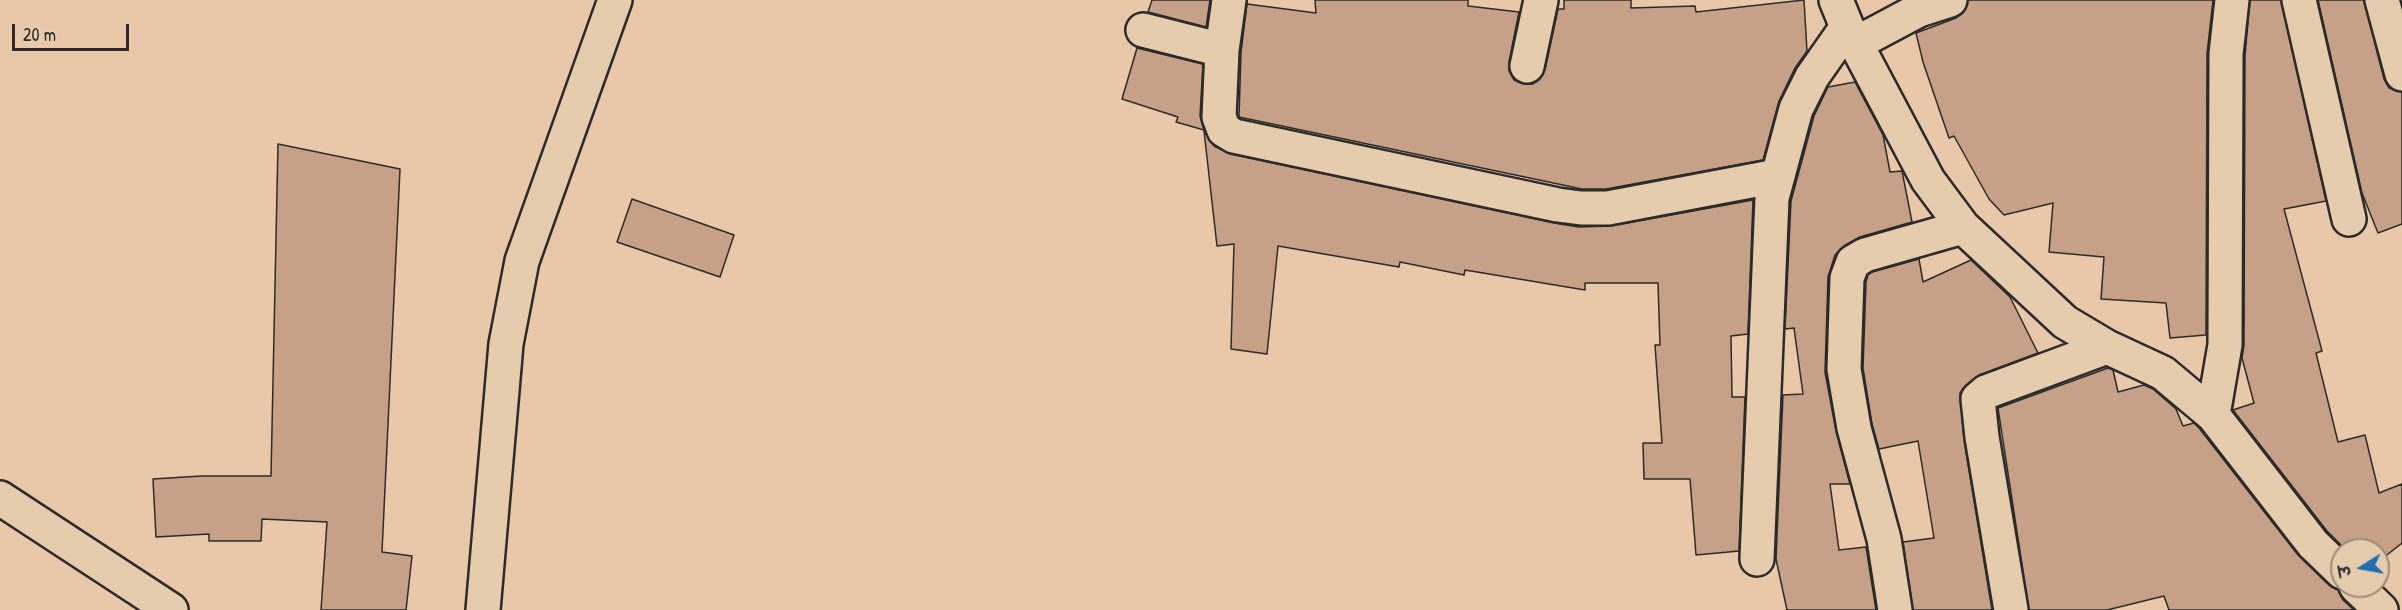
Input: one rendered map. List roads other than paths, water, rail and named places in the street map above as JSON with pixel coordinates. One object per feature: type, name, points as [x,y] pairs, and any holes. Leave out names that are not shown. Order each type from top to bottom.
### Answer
[{"type":"street","points":[[483,610],[506,344],[522,261],[615,0]]},
{"type":"street","points":[[1229,0],[1222,50],[1219,117],[1224,130],[1234,136],[1546,203],[1581,208],[1608,208],[1777,176]]},
{"type":"street","points":[[1527,66],[1541,0]]},
{"type":"street","points":[[1757,559],[1772,198],[1796,109],[1812,77],[1847,24],[1919,10],[1950,0]]},
{"type":"street","points":[[2213,415],[2225,345],[2226,54],[2232,0]]},
{"type":"street","points":[[2299,0],[2349,219]]},
{"type":"street","points":[[2382,0],[2402,74]]},
{"type":"street","points":[[1847,24],[1928,180],[1963,226],[2065,322],[2107,348],[2163,373],[2213,415],[2313,544],[2330,560]]},
{"type":"street","points":[[1143,30],[1222,50]]},
{"type":"street","points":[[1895,610],[1884,539],[1854,429],[1844,369],[1846,278],[1853,262],[1865,255],[1963,226]]},
{"type":"street","points":[[2011,610],[1982,437],[1978,399],[1986,392],[2107,348]]},
{"type":"street","points":[[0,498],[171,610]]},
{"type":"street","points":[[2368,598],[2381,610]]}]
